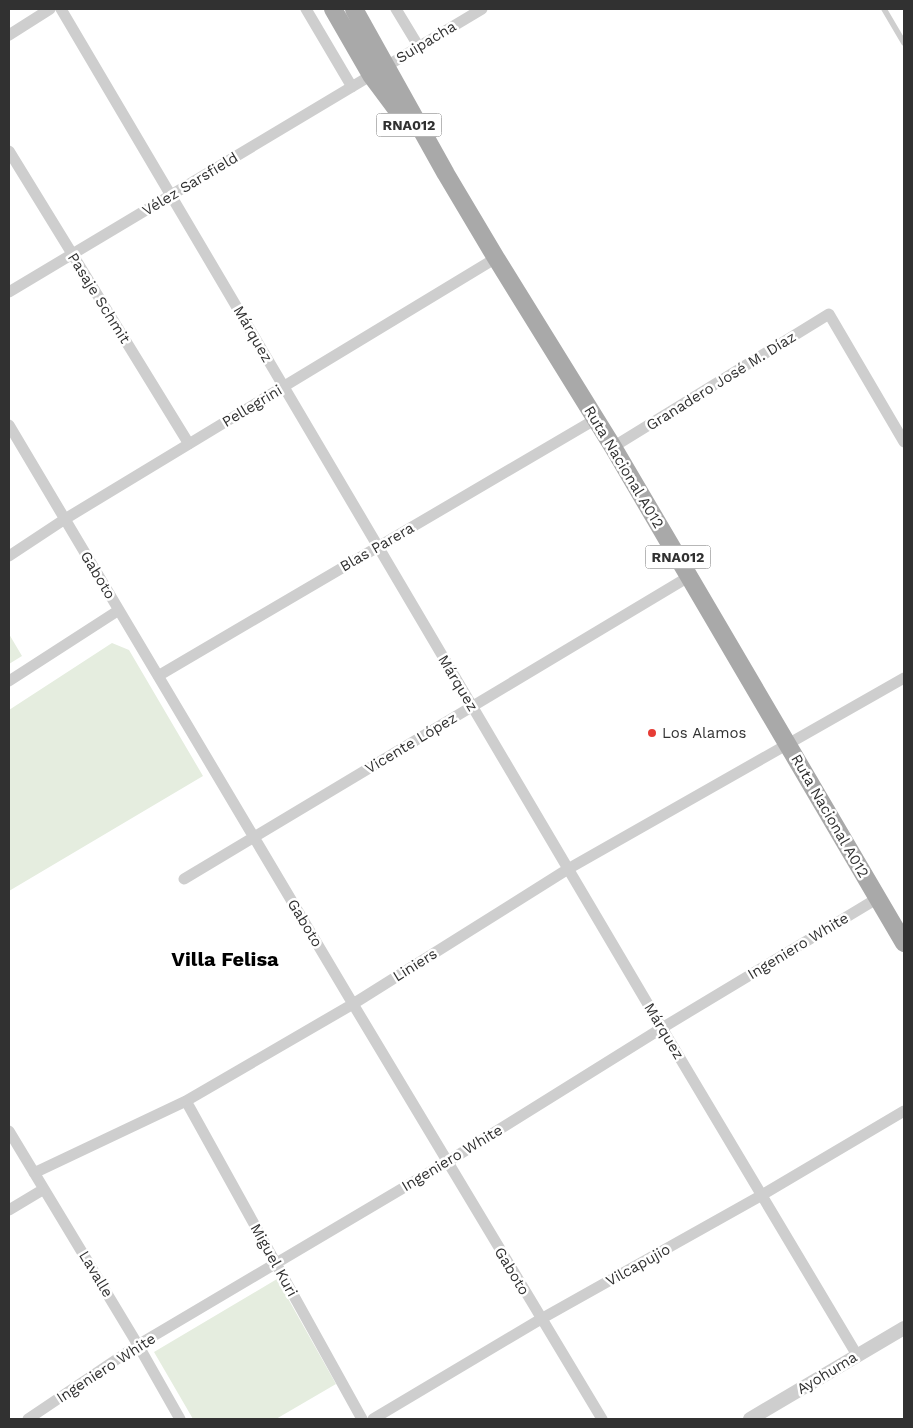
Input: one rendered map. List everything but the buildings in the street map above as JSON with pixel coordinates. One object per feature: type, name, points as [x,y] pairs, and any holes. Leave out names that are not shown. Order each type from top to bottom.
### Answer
[{"type":"main road","name":"Ruta Nacional A012","points":[[333,9],[378,71],[446,174],[596,418],[904,944]]},
{"type":"main road","name":"Ruta Nacional A012","points":[[354,9],[378,71]]},
{"type":"street","points":[[9,35],[50,9]]},
{"type":"street","name":"Márquez","points":[[61,9],[857,1355]]},
{"type":"street","points":[[306,9],[352,87]]},
{"type":"street","points":[[396,9],[419,47]]},
{"type":"street","name":"Suipacha","points":[[378,71],[482,9]]},
{"type":"street","name":"Vélez Sarsfield","points":[[9,292],[378,71]]},
{"type":"street","name":"Pasaje Schmit","points":[[9,152],[189,444]]},
{"type":"street","name":"Pellegrini","points":[[9,556],[65,519],[496,258]]},
{"type":"street","name":"Granadero José M. Díaz","points":[[613,447],[829,314],[904,442]]},
{"type":"street","name":"Blas Parera","points":[[158,676],[596,418]]},
{"type":"street","name":"Gaboto","points":[[9,426],[602,1419]]},
{"type":"street","name":"Vicente López","points":[[184,879],[690,576]]},
{"type":"street","points":[[9,681],[119,610]]},
{"type":"street","name":"Liniers","points":[[34,1173],[186,1101],[353,1004],[568,869],[904,678]]},
{"type":"street","name":"Ingeniero White","points":[[28,1419],[138,1345],[448,1162],[662,1028],[878,898]]},
{"type":"street","name":"Miguel Kuri","points":[[186,1101],[362,1419]]},
{"type":"street","name":"Vilcapujio","points":[[373,1419],[541,1319],[762,1195],[904,1111]]},
{"type":"street","name":"Lavalle","points":[[9,1131],[138,1345],[180,1419]]},
{"type":"street","points":[[9,1210],[44,1189]]},
{"type":"street","name":"Ayohuma","points":[[750,1419],[904,1328]]},
{"type":"lane","points":[[884,9],[904,43]]},
{"type":"shaded area","points":[[9,634],[22,656],[9,664]]},
{"type":"shaded area","points":[[112,643],[129,650],[203,776],[9,891],[9,710]]},
{"type":"shaded area","points":[[277,1279],[336,1384],[276,1419],[193,1419],[154,1352]]},
{"type":"place","name":"Los Alamos","points":[[652,733]]},
{"type":"district","name":"Villa Felisa","points":[[225,959]]}]
